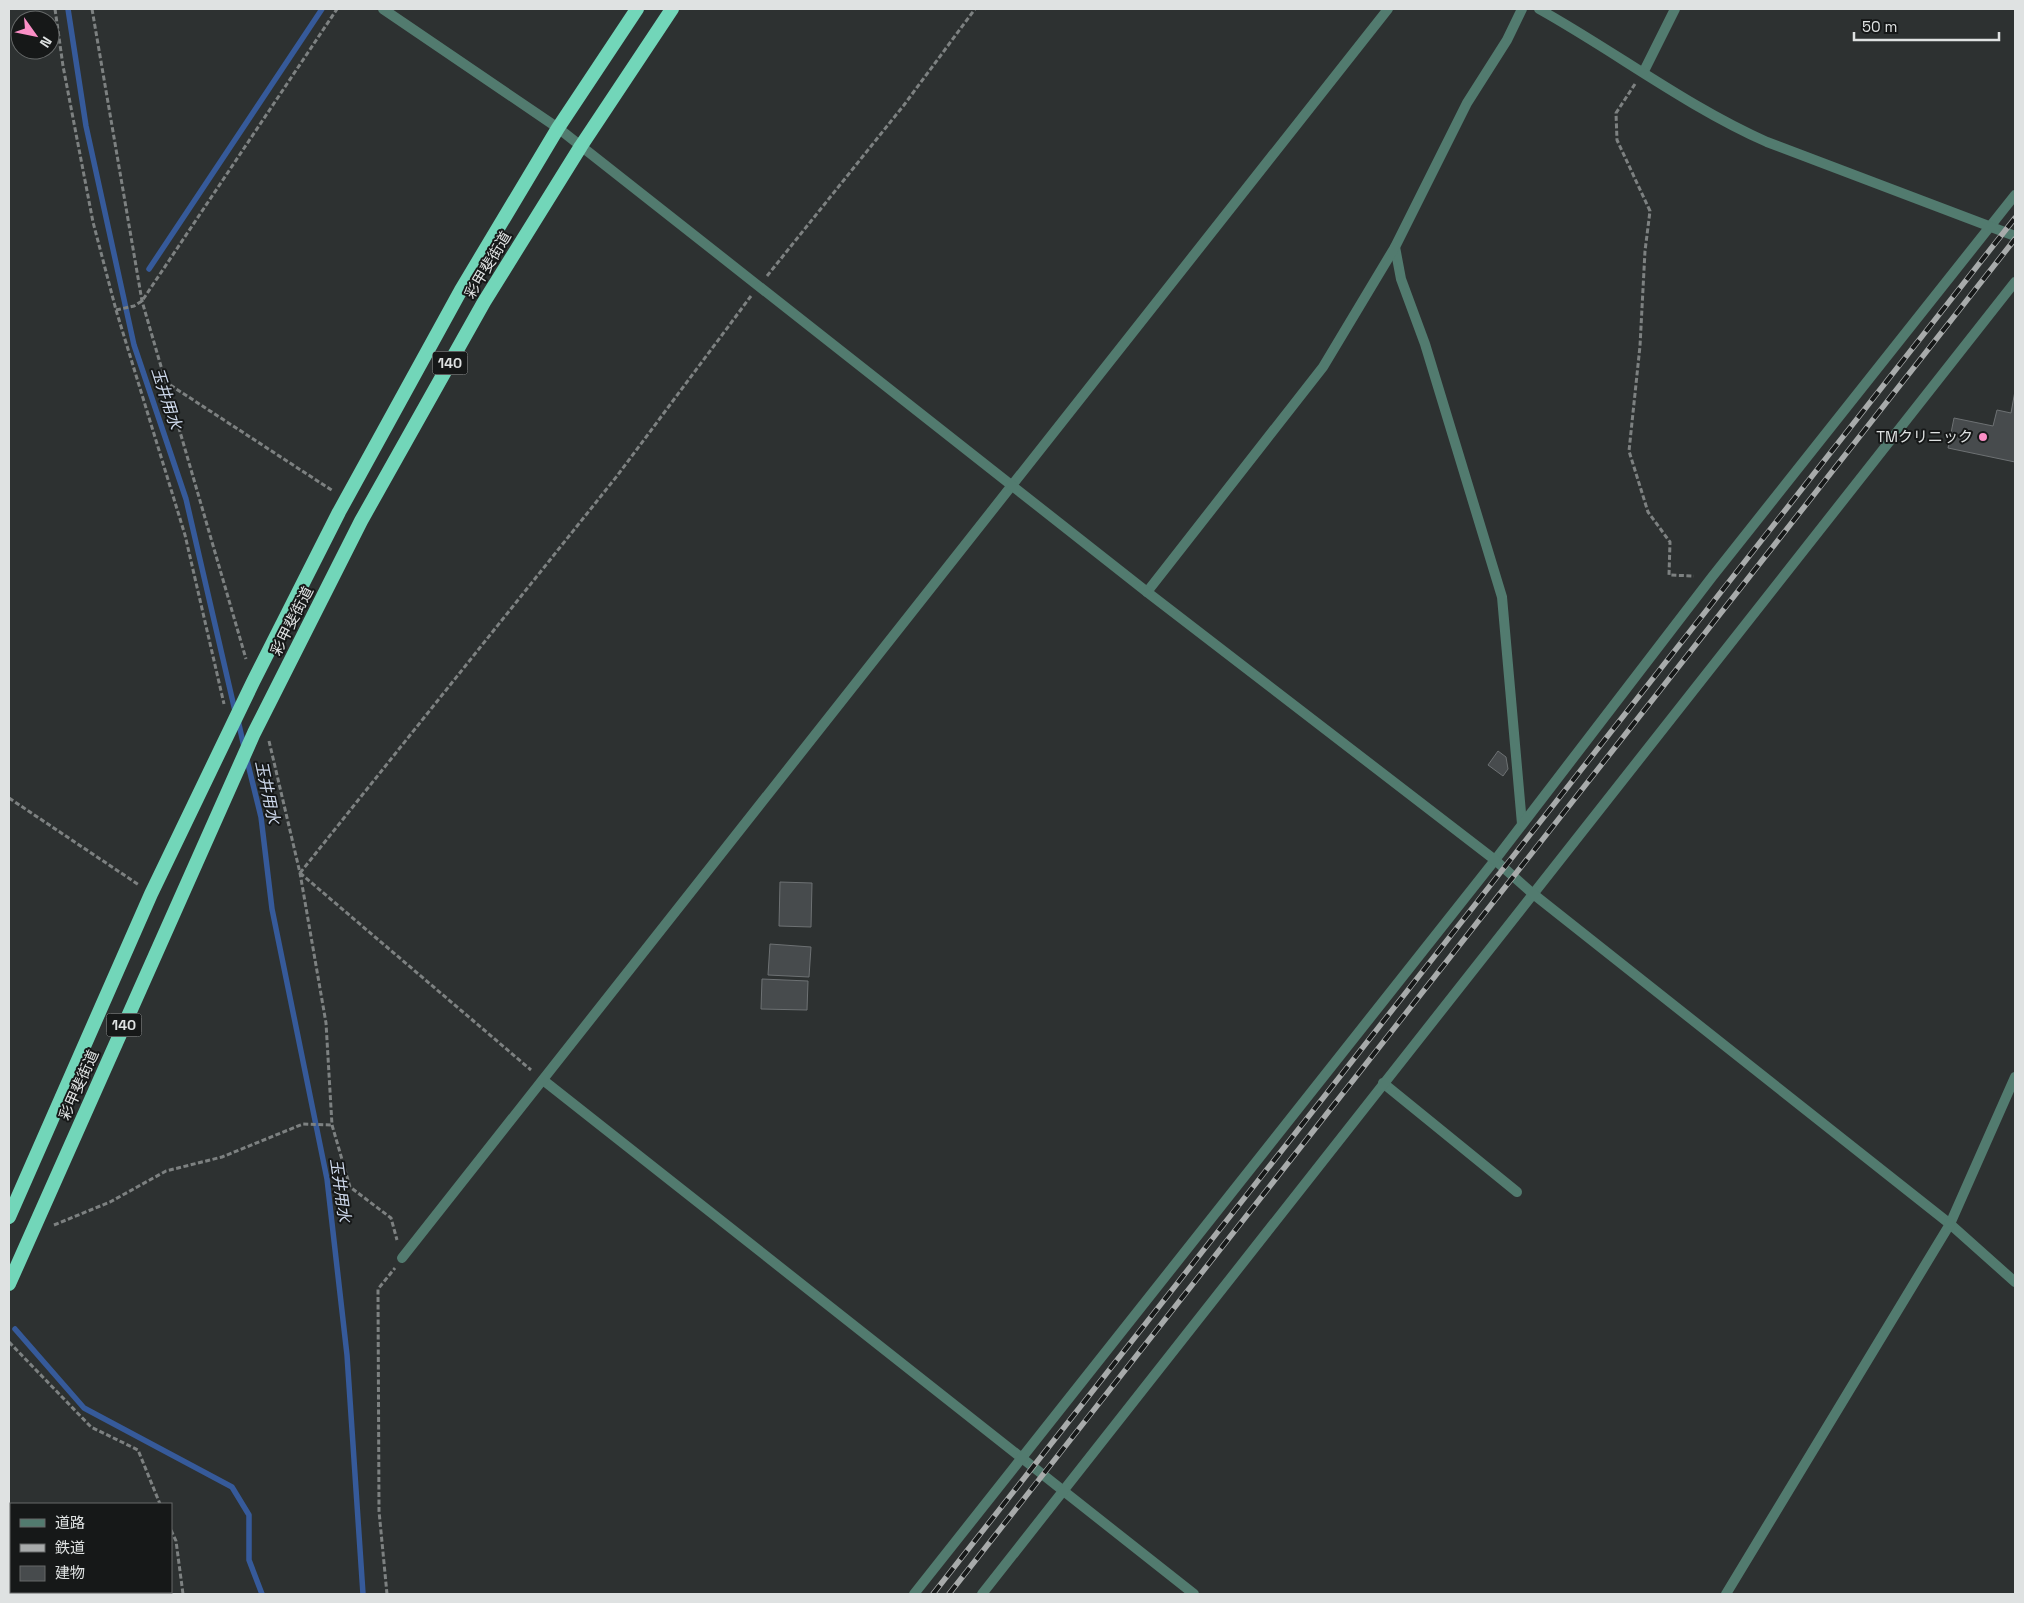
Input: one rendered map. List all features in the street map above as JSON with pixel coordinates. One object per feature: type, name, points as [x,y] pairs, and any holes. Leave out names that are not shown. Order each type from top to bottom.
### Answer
[{"type":"highway","name":"彩甲斐街道","points":[[9,1218],[152,894],[250,687],[346,499],[461,290],[558,128],[637,9]]},
{"type":"highway","name":"彩甲斐街道","points":[[9,1284],[254,733],[366,512],[484,302],[580,146],[672,9]]},
{"type":"street","points":[[383,9],[558,128],[1147,592],[1495,860],[1532,893],[1950,1224],[2015,1282]]},
{"type":"street","points":[[402,1258],[1388,9]]},
{"type":"street","points":[[1147,592],[1323,367],[1394,247],[1467,103],[1507,40],[1522,9]]},
{"type":"street","points":[[1539,9],[1644,71],[1698,108],[1729,125],[1767,142],[2015,236]]},
{"type":"street","points":[[1644,71],[1675,9]]},
{"type":"street","points":[[914,1594],[1495,860],[1712,577],[2015,196]]},
{"type":"street","points":[[1394,247],[1401,279],[1425,344],[1502,597],[1522,824]]},
{"type":"street","points":[[982,1594],[1532,893],[2015,282]]},
{"type":"street","points":[[1726,1594],[1950,1224],[2015,1077]]},
{"type":"street","points":[[543,1080],[1022,1456],[1194,1594]]},
{"type":"street","points":[[1384,1083],[1516,1192]]},
{"type":"path","points":[[55,9],[62,66],[93,222],[116,310],[185,535],[230,731]]},
{"type":"path","points":[[92,9],[142,301],[250,687]]},
{"type":"path","points":[[116,310],[134,306],[142,301],[337,9]]},
{"type":"path","points":[[300,872],[617,476],[759,286],[904,104],[975,9]]},
{"type":"path","points":[[1644,71],[1616,113],[1617,140],[1650,211],[1645,251],[1640,346],[1629,451],[1648,512],[1670,542],[1669,575],[1712,577]]},
{"type":"path","points":[[164,380],[346,499]]},
{"type":"path","points":[[263,714],[300,872],[326,1023],[332,1125],[350,1187],[391,1218],[402,1258],[378,1289],[379,1511],[387,1594]]},
{"type":"path","points":[[9,798],[152,894]]},
{"type":"path","points":[[300,872],[543,1080]]},
{"type":"path","points":[[32,1231],[54,1225],[110,1202],[166,1171],[222,1157],[303,1124],[332,1125]]},
{"type":"path","points":[[9,1342],[90,1426],[138,1450],[160,1503]]},
{"type":"path","points":[[172,1532],[176,1541],[183,1594]]},
{"type":"building","name":"TMクリニック","points":[[2015,391],[2015,462],[1948,448],[1954,418],[1993,426],[1997,410],[2011,413]]},
{"type":"building","points":[[1498,751],[1506,757],[1508,769],[1503,776],[1488,765]]},
{"type":"building","points":[[780,882],[812,883],[811,927],[779,926]]},
{"type":"building","points":[[770,944],[811,947],[809,977],[768,975]]},
{"type":"building","points":[[762,979],[808,981],[807,1010],[761,1009]]},
{"type":"waterway","name":"玉井用水","points":[[68,9],[86,126],[134,345],[186,499],[235,711]]},
{"type":"waterway","points":[[149,269],[322,9]]},
{"type":"waterway","name":"玉井用水","points":[[238,720],[244,747]]},
{"type":"waterway","name":"玉井用水","points":[[246,756],[261,817],[272,909],[327,1179],[347,1355],[363,1594]]},
{"type":"waterway","points":[[15,1329],[84,1408],[232,1487],[249,1515],[249,1560],[262,1594]]},
{"type":"railway","points":[[933,1594],[2015,218]]},
{"type":"railway","points":[[949,1594],[2015,239]]},
{"type":"place","name":"TMクリニック","points":[[1983,437]]}]
